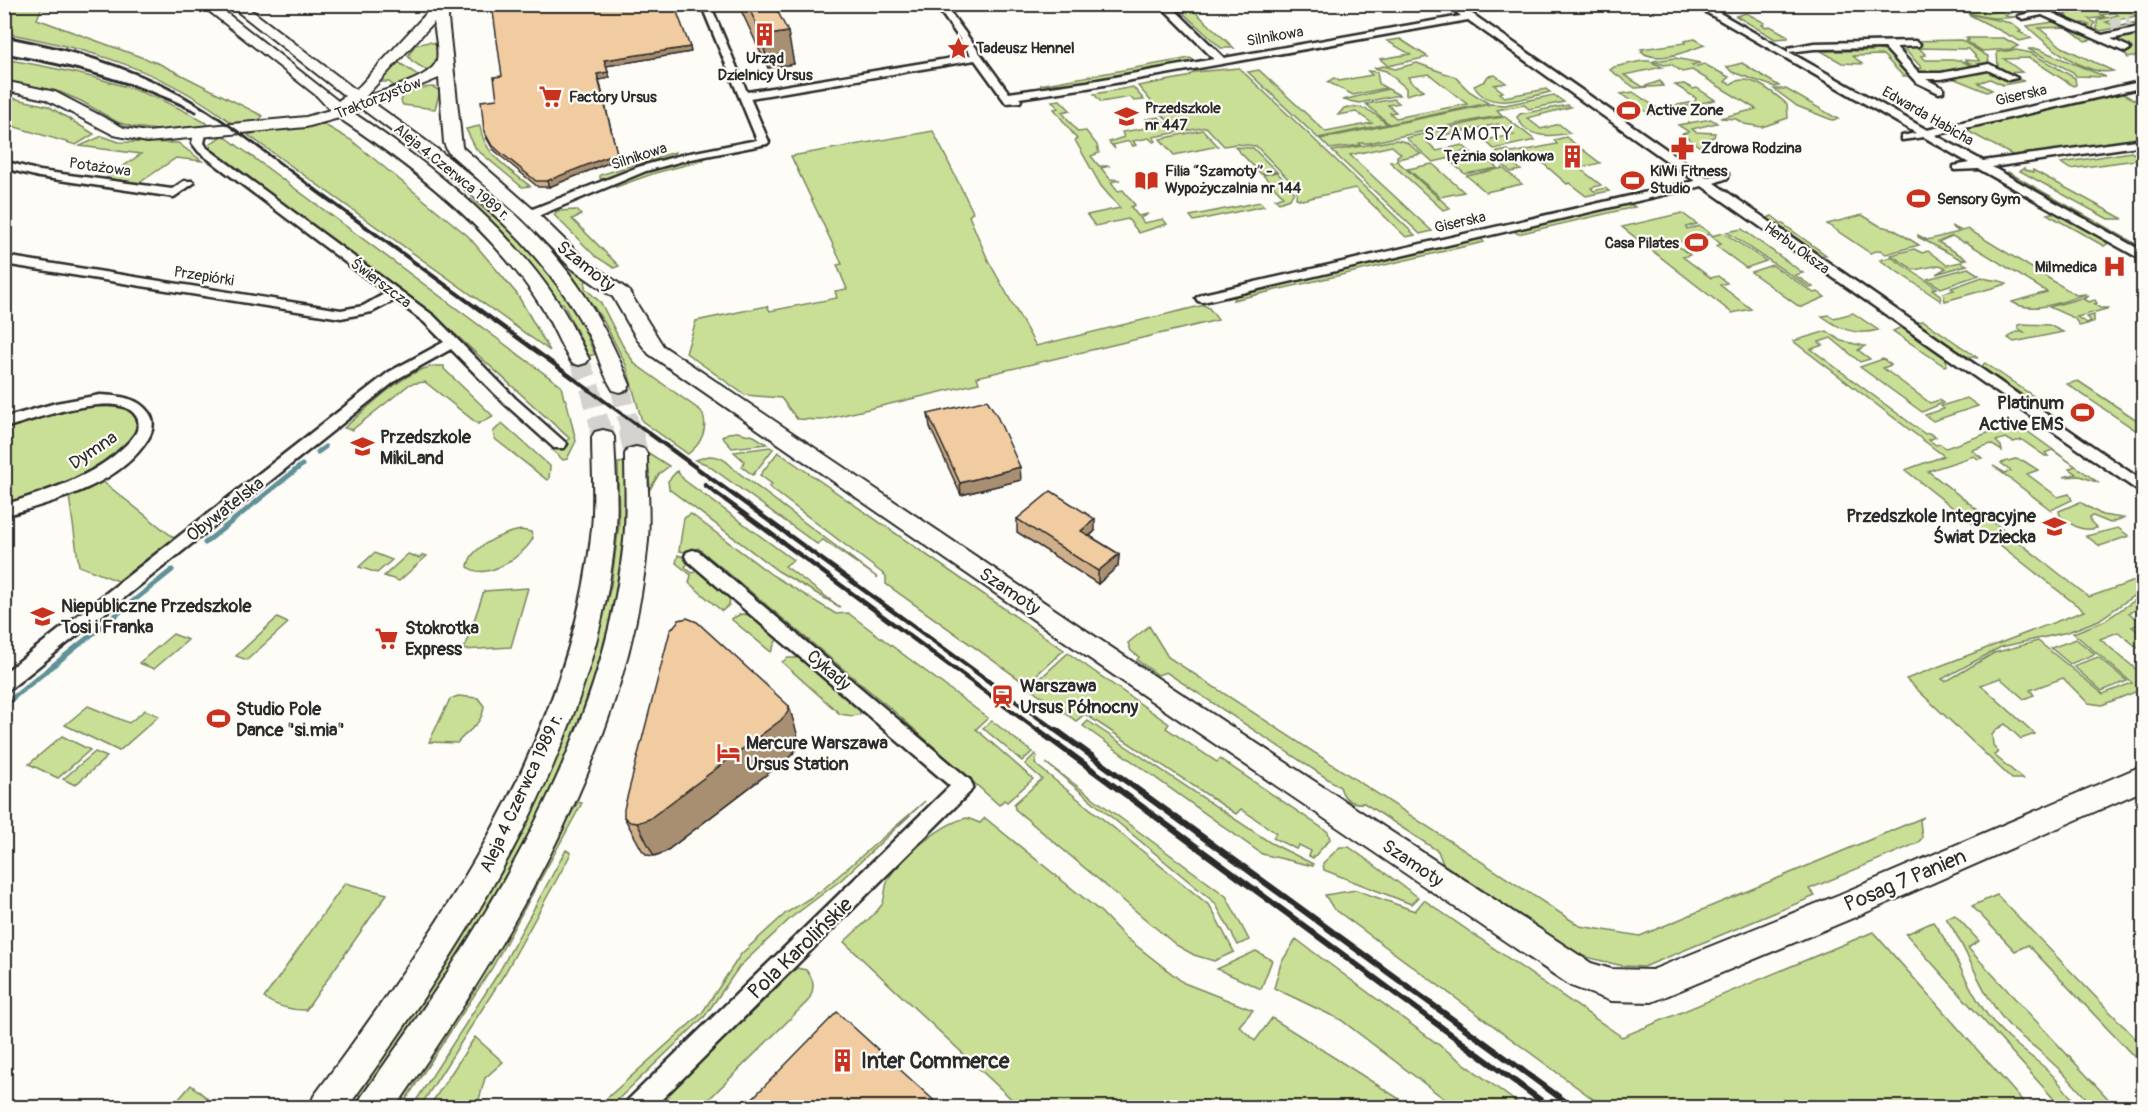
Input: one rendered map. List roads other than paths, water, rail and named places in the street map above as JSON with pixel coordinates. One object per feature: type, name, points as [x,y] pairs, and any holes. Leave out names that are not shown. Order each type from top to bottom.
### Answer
[{"type":"street","name":"Aleja 4 Czerwca 1989 r.","points":[[206,4],[322,93],[338,109],[390,145],[478,219],[505,247],[548,301],[579,359]]},
{"type":"street","name":"Aleja 4 Czerwca 1989 r.","points":[[234,4],[510,219],[536,245],[582,306],[612,362],[620,385]]},
{"type":"street","points":[[705,4],[742,96],[978,57],[939,4]]},
{"type":"street","points":[[1163,4],[1222,61]]},
{"type":"street","name":"Herbu Oksza","points":[[1451,4],[2144,490]]},
{"type":"street","name":"Edwarda Habicha","points":[[1696,4],[2144,257]]},
{"type":"street","name":"Edwarda Habicha","points":[[1710,4],[2144,244]]},
{"type":"street","name":"Traktorzystów","points":[[360,100],[385,66],[443,5]]},
{"type":"street","name":"Traktorzystów","points":[[200,134],[316,120],[360,100],[413,85],[440,85],[445,50],[441,19],[443,5]]},
{"type":"street","points":[[2023,16],[2066,7]]},
{"type":"street","points":[[2043,12],[2125,49]]},
{"type":"street","name":"Silnikowa","points":[[978,57],[1009,99],[1072,90],[1087,85],[1469,17]]},
{"type":"street","points":[[2101,38],[2144,29]]},
{"type":"street","points":[[1857,38],[1865,46]]},
{"type":"street","name":"Traktorzystów","points":[[401,49],[424,40],[441,41],[445,50]]},
{"type":"street","points":[[1791,50],[1816,46],[1915,44]]},
{"type":"street","points":[[1888,46],[1916,76],[1939,90]]},
{"type":"street","points":[[401,49],[402,59],[440,85]]},
{"type":"street","name":"Szamoty","points":[[445,50],[440,85],[454,149],[529,215],[577,262],[621,294],[647,339],[656,350],[1121,667],[1574,971],[1596,981],[1625,987],[1652,986],[1664,981]]},
{"type":"street","points":[[1916,76],[1941,76],[1991,62],[2012,78]]},
{"type":"street","points":[[329,76],[357,78],[385,66]]},
{"type":"street","name":"Giserska","points":[[1906,138],[2144,84]]},
{"type":"street","points":[[2129,87],[2144,94]]},
{"type":"street","points":[[8,88],[50,95],[102,124],[128,134],[166,138],[200,134]]},
{"type":"street","name":"Silnikowa","points":[[529,215],[633,172],[710,152],[763,142],[742,96]]},
{"type":"street","name":"Świerszcza","points":[[200,134],[198,143],[203,150],[429,319],[510,401],[559,444]]},
{"type":"street","points":[[1958,168],[2144,142]]},
{"type":"street","name":"Potażowa","points":[[4,164],[39,174],[174,193],[188,183]]},
{"type":"street","name":"Giserska","points":[[1203,298],[1724,176]]},
{"type":"street","points":[[1756,218],[1772,214]]},
{"type":"street","name":"Przepiórki","points":[[4,260],[341,314],[367,309],[395,294]]},
{"type":"street","name":"Obywatelska","points":[[4,684],[394,375],[452,342]]},
{"type":"street","name":"Dymna","points":[[4,423],[75,402],[110,400],[138,409],[146,423],[145,430],[136,445],[98,475],[75,486],[4,511]]},
{"type":"street","name":"Aleja 4 Czerwca 1989 r.","points":[[326,1107],[401,1005],[461,913],[497,850],[560,712],[584,638],[602,559],[608,492],[603,437]]},
{"type":"street","name":"Aleja 4 Czerwca 1989 r.","points":[[374,1107],[482,950],[549,825],[574,771],[599,706],[627,604],[636,533],[636,454]]},
{"type":"street","name":"Cykady","points":[[693,555],[963,786]]},
{"type":"street","name":"Posag 7 Panien","points":[[1664,981],[1849,905],[2144,777]]},
{"type":"street","name":"Pola Karolińskie","points":[[636,1107],[963,786]]},
{"type":"waterway","points":[[318,452],[325,447]]},
{"type":"waterway","points":[[205,543],[302,465]]},
{"type":"waterway","points":[[4,705],[172,570]]},
{"type":"tunnel","points":[[2111,24],[2130,20]]},
{"type":"tunnel","points":[[579,359],[591,391],[601,430]]},
{"type":"tunnel","points":[[620,385],[630,430]]},
{"type":"tunnel","points":[[601,428],[603,437]]},
{"type":"tunnel","points":[[630,428],[636,454]]},
{"type":"railway","points":[[4,36],[95,58],[161,84],[217,117],[316,190]]},
{"type":"railway","points":[[4,54],[102,76],[150,92],[196,112]]},
{"type":"railway","points":[[314,189],[644,430]]},
{"type":"railway","points":[[642,428],[1058,732]]},
{"type":"railway","points":[[705,485],[1040,732]]},
{"type":"railway","points":[[1038,730],[1551,1108]]},
{"type":"railway","points":[[1056,730],[1574,1108]]},
{"type":"place","name":"Urząd Dzielnicy Ursus","points":[[765,34]]},
{"type":"place","name":"Tadeusz Hennel","points":[[958,48]]},
{"type":"place","name":"Factory Ursus","points":[[551,97]]},
{"type":"place","name":"Active Zone","points":[[1628,110]]},
{"type":"place","name":"Przedszkole nr 447","points":[[1127,117]]},
{"type":"place","name":"Zdrowa Rodzina","points":[[1683,148]]},
{"type":"place","name":"Tężnia solankowa","points":[[1572,156]]},
{"type":"place","name":"Filia “Szamoty” - Wypożyczalnia nr 144","points":[[1147,180]]},
{"type":"place","name":"KiWi Fitness Studio","points":[[1632,180]]},
{"type":"place","name":"Sensory Gym","points":[[1919,199]]},
{"type":"place","name":"Casa Pilates","points":[[1697,243]]},
{"type":"place","name":"Milmedica","points":[[2115,267]]},
{"type":"place","name":"Platinum Active EMS","points":[[2082,413]]},
{"type":"place","name":"Przedszkole MikiLand","points":[[362,447]]},
{"type":"place","name":"Przedszkole Integracyjne Świat Dziecka","points":[[2054,526]]},
{"type":"place","name":"Niepubliczne Przedszkole Tosi i Franka","points":[[43,616]]},
{"type":"place","name":"Stokrotka Express","points":[[387,638]]},
{"type":"place","name":"Warszawa Ursus Północny","points":[[1002,696]]},
{"type":"place","name":"Studio Pole Dance \"si.mia\"","points":[[218,719]]},
{"type":"place","name":"Mercure Warszawa Ursus Station","points":[[728,753]]},
{"type":"place","name":"Inter Commerce","points":[[843,1061]]},
{"type":"district","name":"SZAMOTY","points":[[1469,134]]}]
